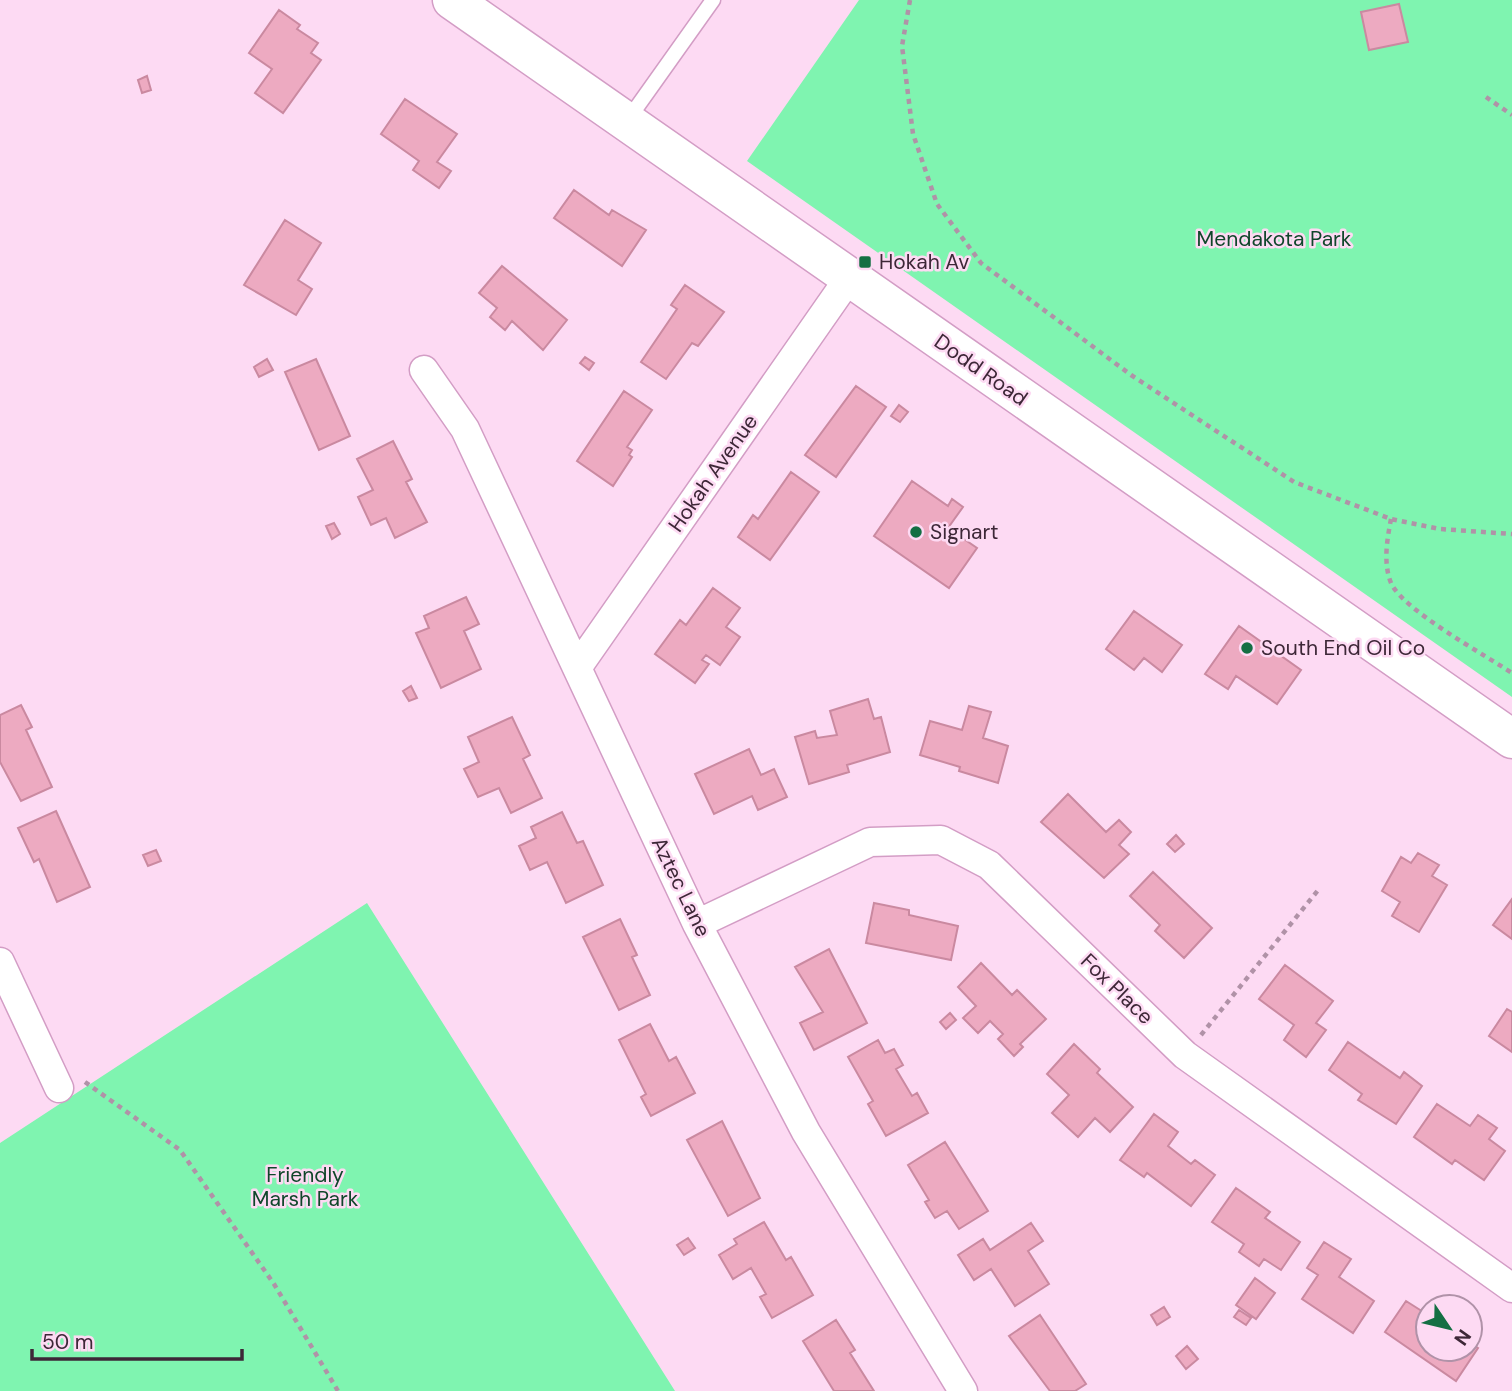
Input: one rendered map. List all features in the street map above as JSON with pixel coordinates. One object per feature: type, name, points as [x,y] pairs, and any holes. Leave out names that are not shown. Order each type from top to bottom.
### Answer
[{"type":"main road","name":"Dodd Road","points":[[452,0],[1512,739]]},
{"type":"street","name":"Hokah Avenue","points":[[577,668],[849,278]]},
{"type":"street","name":"Aztec Lane","points":[[424,370],[465,429],[697,924],[806,1132],[963,1391]]},
{"type":"street","name":"Fox Place","points":[[697,924],[870,842],[941,839],[989,865],[1185,1055],[1512,1288]]},
{"type":"street","points":[[0,962],[59,1088]]},
{"type":"lane","points":[[626,122],[713,0]]},
{"type":"path","points":[[910,0],[902,46],[912,134],[937,204],[981,263],[1131,375],[1294,482],[1391,519],[1440,529],[1512,534]]},
{"type":"path","points":[[1486,97],[1512,115]]},
{"type":"path","points":[[1391,519],[1385,552],[1391,583],[1403,601],[1512,673]]},
{"type":"path","points":[[1185,1055],[1319,889]]},
{"type":"path","points":[[59,1088],[80,1078],[180,1150],[274,1284],[338,1391]]},
{"type":"green space","name":"Mendakota Park","points":[[859,0],[1512,0],[1512,697],[747,161]]},
{"type":"green space","name":"Friendly Marsh Park","points":[[367,903],[675,1391],[0,1391],[0,1143]]},
{"type":"building","points":[[1399,4],[1408,42],[1369,50],[1361,12]]},
{"type":"building","points":[[279,10],[300,25],[297,29],[318,43],[311,53],[321,60],[283,113],[255,93],[272,69],[249,53]]},
{"type":"building","points":[[147,76],[151,90],[142,93],[138,80]]},
{"type":"building","points":[[405,99],[457,134],[437,162],[451,171],[439,188],[413,170],[419,161],[381,134]]},
{"type":"building","points":[[574,190],[609,215],[612,210],[646,230],[622,266],[554,218]]},
{"type":"building","points":[[285,220],[321,243],[298,280],[312,289],[296,315],[244,285]]},
{"type":"building","points":[[502,266],[567,320],[543,350],[512,321],[505,330],[490,317],[497,308],[479,293]]},
{"type":"building","points":[[685,285],[724,312],[698,346],[692,343],[666,379],[641,362],[677,309],[671,305]]},
{"type":"building","points":[[585,357],[594,363],[589,370],[580,363]]},
{"type":"building","points":[[267,359],[273,370],[259,377],[254,367]]},
{"type":"building","points":[[316,359],[350,436],[319,450],[285,372]]},
{"type":"building","points":[[856,386],[886,407],[836,477],[805,455]]},
{"type":"building","points":[[624,391],[652,410],[627,447],[632,450],[629,455],[632,457],[613,486],[577,461]]},
{"type":"building","points":[[899,405],[908,412],[900,422],[891,416]]},
{"type":"building","points":[[393,441],[412,479],[406,482],[427,522],[395,538],[386,518],[371,525],[358,497],[373,490],[357,459]]},
{"type":"building","points":[[791,472],[819,492],[770,560],[738,537],[753,515],[758,519]]},
{"type":"building","name":"Signart","points":[[912,481],[948,506],[952,499],[963,507],[948,528],[977,548],[949,588],[874,536]]},
{"type":"building","points":[[334,523],[340,534],[332,539],[326,526]]},
{"type":"building","points":[[713,588],[740,608],[726,627],[740,637],[720,665],[706,655],[702,660],[709,664],[695,683],[655,654],[680,620],[686,625]]},
{"type":"building","points":[[466,597],[479,624],[464,631],[481,669],[441,688],[416,633],[429,628],[424,616]]},
{"type":"building","points":[[1134,611],[1182,645],[1162,672],[1144,658],[1134,670],[1106,649]]},
{"type":"building","name":"South End Oil Co","points":[[1239,626],[1301,670],[1277,704],[1236,676],[1228,689],[1205,674]]},
{"type":"building","points":[[411,686],[417,698],[409,701],[403,691]]},
{"type":"building","points":[[868,699],[874,719],[881,717],[890,752],[847,765],[849,772],[809,784],[795,737],[815,731],[817,738],[837,735],[830,711]]},
{"type":"building","points":[[21,705],[32,727],[26,730],[52,787],[21,801],[0,762],[0,715]]},
{"type":"building","points":[[969,706],[991,712],[983,738],[1008,746],[998,783],[959,771],[960,767],[920,755],[930,721],[962,730]]},
{"type":"building","points":[[512,717],[530,755],[523,759],[542,798],[511,813],[499,788],[478,797],[464,769],[479,762],[468,737]]},
{"type":"building","points":[[749,749],[761,775],[774,769],[787,797],[758,810],[752,796],[714,814],[695,774]]},
{"type":"building","points":[[1068,794],[1106,832],[1119,820],[1131,832],[1119,845],[1129,854],[1104,878],[1041,822]]},
{"type":"building","points":[[56,811],[90,887],[57,902],[39,859],[34,862],[18,828]]},
{"type":"building","points":[[562,812],[577,843],[583,841],[603,885],[566,903],[547,862],[530,870],[519,846],[536,838],[531,827]]},
{"type":"building","points":[[1176,835],[1184,844],[1175,852],[1167,844]]},
{"type":"building","points":[[156,850],[161,861],[148,866],[143,855]]},
{"type":"building","points":[[1418,853],[1439,865],[1432,876],[1447,885],[1419,932],[1392,916],[1400,902],[1382,891],[1401,857],[1411,863]]},
{"type":"building","points":[[1153,872],[1212,928],[1184,958],[1155,931],[1160,925],[1130,896]]},
{"type":"building","points":[[1512,899],[1512,939],[1493,925]]},
{"type":"building","points":[[874,903],[909,910],[909,915],[958,926],[951,960],[866,943]]},
{"type":"building","points":[[620,919],[637,955],[632,957],[650,995],[619,1010],[583,937]]},
{"type":"building","points":[[829,949],[867,1023],[814,1050],[800,1023],[823,1012],[795,967]]},
{"type":"building","points":[[981,963],[1012,995],[1017,990],[1046,1019],[1020,1044],[1023,1047],[1014,1056],[998,1039],[1003,1034],[990,1021],[978,1033],[963,1018],[976,1006],[958,987]]},
{"type":"building","points":[[1285,965],[1333,1001],[1316,1023],[1326,1030],[1306,1057],[1284,1040],[1294,1025],[1259,999]]},
{"type":"building","points":[[1507,1009],[1512,1012],[1512,1052],[1489,1036]]},
{"type":"building","points":[[950,1013],[956,1020],[946,1029],[940,1022]]},
{"type":"building","points":[[650,1024],[669,1061],[676,1057],[695,1093],[651,1116],[641,1097],[646,1094],[619,1040]]},
{"type":"building","points":[[878,1040],[885,1053],[894,1049],[903,1065],[896,1069],[912,1096],[917,1093],[928,1113],[886,1136],[868,1104],[873,1101],[848,1057]]},
{"type":"building","points":[[1348,1042],[1400,1078],[1404,1072],[1422,1086],[1396,1124],[1358,1100],[1362,1094],[1329,1070]]},
{"type":"building","points":[[1074,1044],[1100,1069],[1097,1073],[1133,1107],[1110,1132],[1095,1118],[1078,1137],[1052,1113],[1069,1095],[1047,1074]]},
{"type":"building","points":[[1437,1104],[1470,1126],[1478,1115],[1497,1128],[1489,1139],[1505,1151],[1484,1180],[1455,1160],[1452,1164],[1414,1137]]},
{"type":"building","points":[[1154,1114],[1178,1132],[1168,1146],[1191,1164],[1195,1160],[1215,1175],[1191,1206],[1147,1173],[1144,1177],[1120,1160]]},
{"type":"building","points":[[722,1121],[760,1198],[728,1216],[687,1140]]},
{"type":"building","points":[[945,1142],[988,1211],[959,1229],[947,1211],[935,1218],[925,1202],[929,1200],[908,1165]]},
{"type":"building","points":[[1236,1188],[1270,1212],[1265,1218],[1300,1242],[1281,1270],[1264,1259],[1259,1266],[1239,1252],[1244,1244],[1212,1222]]},
{"type":"building","points":[[764,1222],[786,1260],[791,1257],[813,1295],[772,1318],[760,1297],[766,1294],[751,1268],[733,1279],[719,1255],[737,1244],[734,1239]]},
{"type":"building","points":[[1031,1223],[1043,1241],[1028,1251],[1049,1284],[1015,1306],[991,1269],[974,1280],[958,1255],[983,1239],[990,1250]]},
{"type":"building","points":[[688,1238],[695,1248],[684,1255],[677,1245]]},
{"type":"building","points":[[1324,1242],[1351,1259],[1339,1277],[1374,1301],[1353,1333],[1302,1299],[1318,1275],[1307,1268]]},
{"type":"building","points":[[1255,1278],[1275,1293],[1256,1319],[1236,1305]]},
{"type":"building","points":[[1406,1301],[1414,1306],[1414,1352],[1385,1332]]},
{"type":"building","points":[[1164,1307],[1170,1317],[1157,1325],[1151,1315]]},
{"type":"building","points":[[1239,1310],[1251,1318],[1246,1325],[1234,1317]]},
{"type":"building","points":[[1040,1315],[1086,1384],[1075,1391],[1050,1391],[1009,1336]]},
{"type":"building","points":[[836,1320],[855,1350],[850,1353],[874,1391],[834,1391],[803,1341]]},
{"type":"building","points":[[1187,1346],[1198,1359],[1186,1369],[1176,1356]]},
{"type":"building","points":[[1430,1363],[1468,1363],[1456,1381]]},
{"type":"place","name":"Hokah Av","points":[[865,262]]},
{"type":"place","name":"Signart","points":[[916,532]]},
{"type":"place","name":"South End Oil Co","points":[[1247,648]]}]
